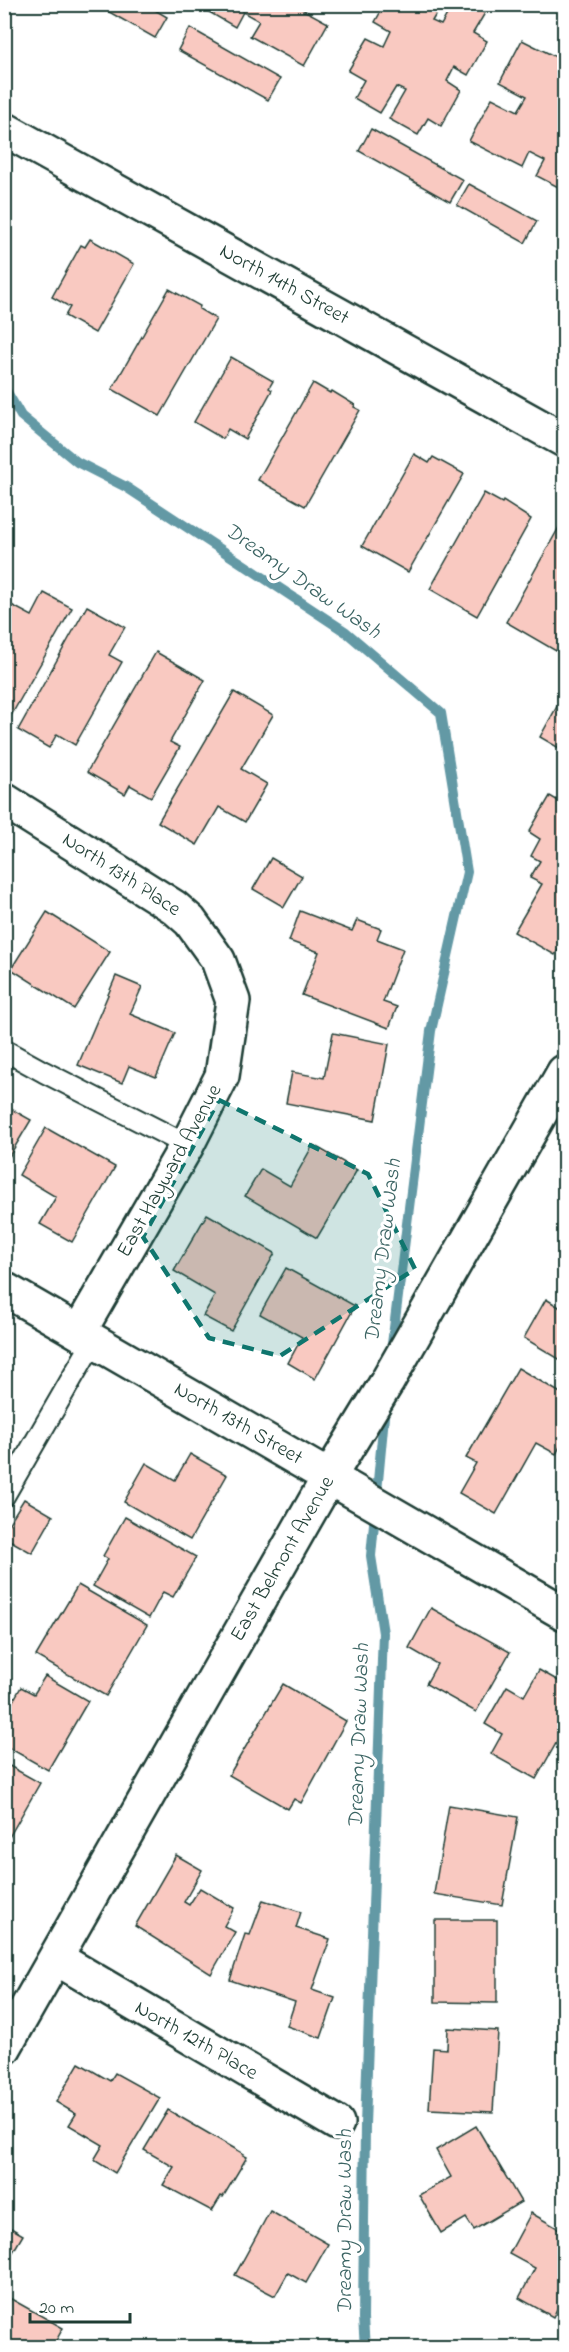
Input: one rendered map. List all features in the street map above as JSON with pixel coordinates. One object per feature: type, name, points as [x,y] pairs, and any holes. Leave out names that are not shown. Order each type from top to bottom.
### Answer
[{"type":"street","name":"North 14th Street","points":[[4,129],[564,440]]},
{"type":"street","name":"North 13th Place","points":[[4,800],[174,908],[190,921],[218,960],[233,1001]]},
{"type":"street","name":"East Hayward Avenue","points":[[87,1336],[222,1076],[233,1001]]},
{"type":"street","name":"East Belmont Avenue","points":[[4,2048],[329,1477],[393,1372],[564,1072]]},
{"type":"street","name":"North 13th Street","points":[[4,1289],[564,1613]]},
{"type":"street","name":"North 12th Place","points":[[56,1958],[337,2123]]},
{"type":"lane","points":[[4,1050],[187,1145]]},
{"type":"lane","points":[[4,1496],[87,1336]]},
{"type":"highlighted area","points":[[219,1100],[368,1174],[415,1269],[280,1356],[209,1338],[143,1237]]},
{"type":"building","points":[[95,4],[145,4],[167,17],[155,38]]},
{"type":"building","points":[[195,4],[302,4],[300,8],[328,23],[304,66],[250,36],[259,21],[243,12],[235,27]]},
{"type":"building","points":[[385,4],[442,4],[432,21],[441,25],[453,4],[470,4],[485,13],[473,33],[487,41],[468,75],[454,67],[447,81],[461,90],[441,126],[428,118],[418,135],[389,119],[405,91],[396,87],[380,113],[354,98],[364,80],[348,71],[368,38],[384,46],[391,31],[375,22]]},
{"type":"building","points":[[190,28],[280,79],[268,100],[178,50]]},
{"type":"building","points":[[522,40],[564,61],[564,190],[537,176],[545,161],[529,153],[522,168],[469,141],[492,98],[518,111],[527,96],[500,82]]},
{"type":"building","points":[[371,129],[463,180],[450,202],[359,151]]},
{"type":"building","points":[[469,184],[537,221],[525,243],[457,205]]},
{"type":"building","points":[[90,239],[134,264],[95,333],[65,316],[70,307],[52,297],[81,245],[85,247]]},
{"type":"building","points":[[169,289],[200,306],[199,309],[216,319],[160,416],[112,389]]},
{"type":"building","points":[[231,357],[273,381],[269,388],[272,390],[245,439],[228,429],[223,439],[194,422]]},
{"type":"building","points":[[313,383],[330,393],[332,391],[360,410],[305,506],[258,480]]},
{"type":"building","points":[[414,454],[429,463],[433,457],[464,474],[408,572],[362,546]]},
{"type":"building","points":[[484,493],[502,503],[503,501],[531,519],[477,616],[430,589]]},
{"type":"building","points":[[562,522],[564,523],[564,635],[556,651],[506,622]]},
{"type":"building","points":[[44,593],[72,608],[8,721],[4,719],[4,601],[32,616]]},
{"type":"building","points":[[87,606],[125,627],[109,655],[122,662],[75,745],[57,734],[49,748],[18,730]]},
{"type":"building","points":[[156,652],[205,680],[170,742],[180,747],[151,797],[130,785],[125,794],[87,772]]},
{"type":"building","points":[[234,692],[273,715],[241,769],[267,784],[245,822],[219,807],[197,845],[158,822]]},
{"type":"building","points":[[564,694],[564,751],[540,737]]},
{"type":"building","points":[[564,795],[564,939],[555,955],[514,932],[542,884],[530,878],[540,861],[531,856],[540,839],[529,832],[550,796],[560,802]]},
{"type":"building","points":[[271,858],[302,876],[284,907],[253,889]]},
{"type":"building","points":[[300,911],[352,931],[357,920],[381,929],[377,939],[403,949],[383,1002],[397,1007],[389,1028],[302,995],[319,952],[289,941]]},
{"type":"building","points":[[47,912],[110,952],[74,1009],[11,969]]},
{"type":"building","points":[[116,976],[142,987],[130,1014],[175,1033],[156,1077],[129,1066],[122,1083],[78,1065]]},
{"type":"building","points":[[333,1033],[389,1044],[375,1120],[286,1103],[292,1072],[324,1078]]},
{"type":"building","points":[[4,1105],[31,1120],[4,1165]]},
{"type":"building","points":[[46,1128],[115,1167],[72,1242],[40,1224],[56,1197],[19,1175]]},
{"type":"building","points":[[313,1145],[357,1170],[317,1238],[245,1196],[261,1169],[290,1186]]},
{"type":"building","points":[[207,1214],[275,1253],[231,1331],[203,1316],[215,1295],[174,1271]]},
{"type":"building","points":[[286,1268],[355,1306],[315,1379],[288,1363],[302,1337],[260,1314]]},
{"type":"building","points":[[546,1299],[564,1310],[564,1362],[524,1338]]},
{"type":"building","points":[[518,1368],[564,1395],[564,1439],[556,1454],[536,1443],[496,1514],[459,1493],[476,1463],[466,1458]]},
{"type":"building","points":[[190,1454],[227,1475],[190,1540],[124,1502],[146,1463],[175,1480]]},
{"type":"building","points":[[24,1499],[53,1516],[32,1553],[4,1537],[4,1531]]},
{"type":"building","points":[[125,1517],[196,1557],[173,1597],[163,1592],[149,1618],[93,1586],[108,1559],[103,1556]]},
{"type":"building","points":[[78,1585],[147,1625],[106,1696],[36,1656]]},
{"type":"building","points":[[431,1608],[510,1652],[476,1712],[426,1684],[437,1664],[409,1648]]},
{"type":"building","points":[[539,1670],[564,1684],[564,1729],[536,1779],[491,1754],[502,1734],[485,1724],[507,1686],[524,1696]]},
{"type":"building","points":[[45,1676],[88,1701],[48,1770],[4,1745],[4,1717],[21,1687],[34,1694]]},
{"type":"building","points":[[283,1684],[346,1721],[301,1803],[294,1799],[288,1809],[229,1775]]},
{"type":"building","points":[[4,1763],[40,1783],[4,1846]]},
{"type":"building","points":[[449,1805],[518,1817],[502,1905],[434,1894]]},
{"type":"building","points":[[176,1855],[202,1870],[184,1902],[189,1905],[200,1888],[234,1908],[224,1926],[235,1932],[211,1974],[135,1926]]},
{"type":"building","points":[[263,1900],[301,1912],[296,1928],[330,1939],[312,1990],[335,1998],[321,2038],[287,2026],[295,2002],[230,1980],[245,1934],[250,1935]]},
{"type":"building","points":[[435,1920],[497,1920],[497,2003],[435,2002]]},
{"type":"building","points":[[448,2028],[498,2031],[493,2112],[429,2109],[433,2048],[447,2049]]},
{"type":"building","points":[[79,2063],[110,2081],[115,2073],[160,2098],[115,2173],[94,2160],[103,2145],[69,2125],[76,2114],[56,2102]]},
{"type":"building","points":[[168,2110],[247,2157],[212,2211],[163,2185],[174,2167],[144,2150]]},
{"type":"building","points":[[476,2126],[521,2202],[474,2230],[466,2218],[441,2233],[419,2195],[451,2177],[436,2150]]},
{"type":"building","points":[[270,2211],[328,2244],[306,2283],[288,2273],[275,2296],[235,2275]]},
{"type":"building","points":[[531,2213],[559,2229],[564,2219],[564,2295],[553,2317],[519,2298],[535,2268],[509,2254]]},
{"type":"building","points":[[4,2224],[23,2235],[4,2267]]},
{"type":"building","points":[[4,2295],[63,2328],[52,2348],[4,2348]]},
{"type":"waterway","name":"Dreamy Draw Wash","points":[[4,387],[21,416],[77,462],[126,487],[346,632],[441,713],[467,872],[431,1031],[391,1352]]},
{"type":"waterway","name":"Dreamy Draw Wash","points":[[365,2348],[363,2318],[365,2125],[383,1633],[371,1556],[385,1406]]}]
